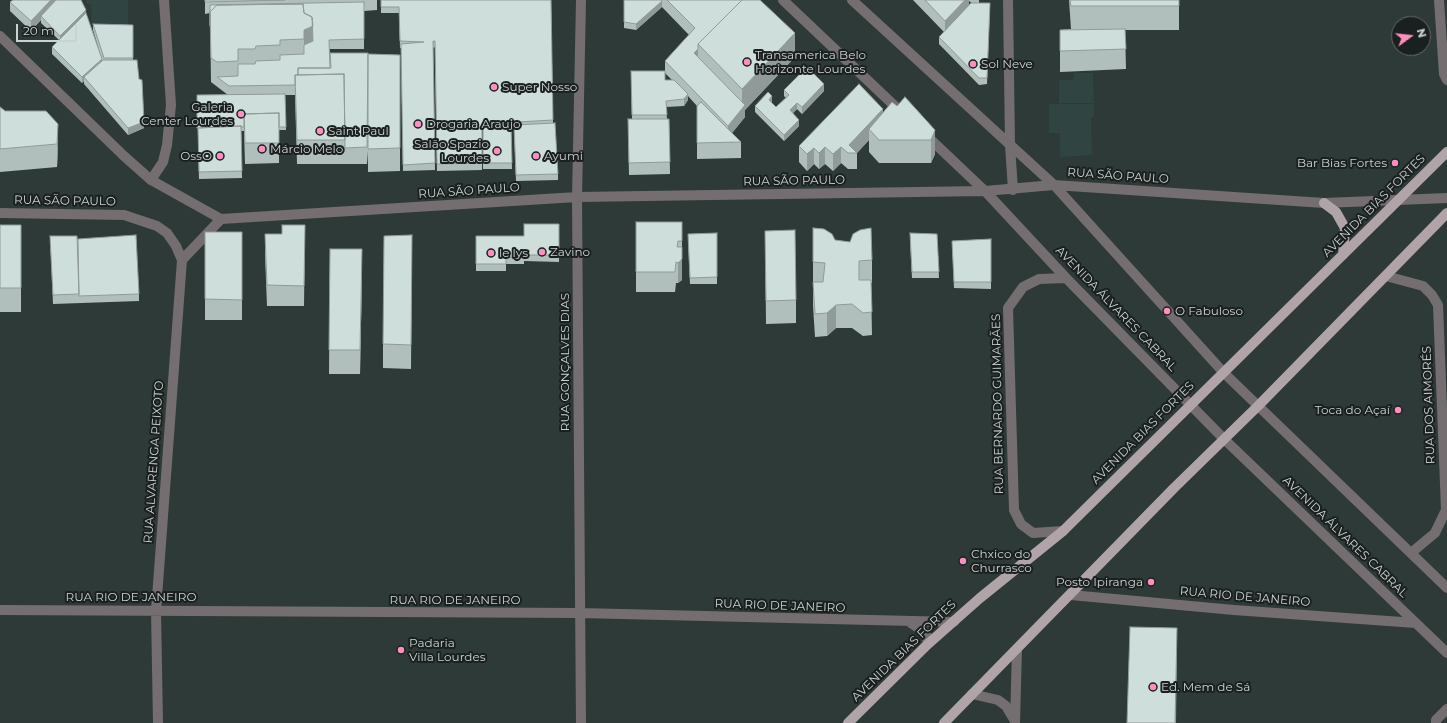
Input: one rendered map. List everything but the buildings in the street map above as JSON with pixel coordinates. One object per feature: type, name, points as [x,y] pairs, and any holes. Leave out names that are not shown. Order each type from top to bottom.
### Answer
[{"type":"main road","name":"AVENIDA BIAS FORTES","points":[[848,723],[928,644],[980,598],[1063,531],[1447,152]]},
{"type":"main road","points":[[1324,203],[1336,212],[1345,228],[1343,255]]},
{"type":"main road","points":[[944,723],[1071,595],[1174,488],[1258,406],[1447,213]]},
{"type":"street","points":[[151,180],[163,162],[167,145],[171,105],[164,0]]},
{"type":"street","name":"RUA GONÇALVES DIAS","points":[[581,0],[577,197],[581,723]]},
{"type":"street","name":"AVENIDA ÁLVARES CABRAL","points":[[783,0],[986,191],[1066,278],[1190,405],[1447,653]]},
{"type":"street","points":[[852,0],[1054,185],[1224,373],[1447,588]]},
{"type":"street","points":[[1008,0],[1010,145],[1013,190]]},
{"type":"street","points":[[1439,0],[1444,74],[1447,80]]},
{"type":"street","points":[[0,36],[124,156],[151,180],[221,219],[182,260]]},
{"type":"street","name":"RUA SÃO PAULO","points":[[221,219],[577,197],[986,191],[1013,190],[1054,185],[1324,203],[1447,198]]},
{"type":"street","name":"RUA SÃO PAULO","points":[[0,213],[124,215],[157,226],[167,233],[176,246],[182,260]]},
{"type":"street","name":"RUA ALVARENGA PEIXOTO","points":[[158,723],[156,610],[182,260]]},
{"type":"street","name":"RUA DOS AIMORÉS","points":[[1386,276],[1423,286],[1432,295],[1438,305],[1446,510],[1435,533],[1411,553]]},
{"type":"street","name":"RUA BERNARDO GUIMARÃES","points":[[1063,531],[1033,533],[1021,524],[1014,510],[1008,308],[1023,287],[1039,280],[1066,278]]},
{"type":"street","name":"RUA RIO DE JANEIRO","points":[[1071,595],[1234,610],[1416,623]]},
{"type":"street","name":"RUA RIO DE JANEIRO","points":[[0,610],[580,613],[954,622]]},
{"type":"street","points":[[911,622],[926,633],[928,644]]},
{"type":"street","points":[[1015,722],[1017,649]]},
{"type":"street","points":[[972,694],[998,700],[1006,706],[1015,722]]},
{"type":"street","points":[[1436,723],[1436,720],[1447,709]]},
{"type":"shaded area","points":[[86,0],[128,0],[128,29],[92,30],[91,4],[86,3]]},
{"type":"shaded area","points":[[1074,73],[1093,73],[1094,103],[1059,103],[1059,80],[1073,80]]},
{"type":"shaded area","points":[[1049,104],[1094,104],[1094,117],[1091,118],[1092,155],[1060,157],[1060,133],[1049,133]]},
{"type":"place","name":"Transamerica Belo Horizonte Lourdes","points":[[747,62]]},
{"type":"place","name":"Sol Neve","points":[[973,64]]},
{"type":"place","name":"Super Nosso","points":[[494,87]]},
{"type":"place","name":"Galeria Center Lourdes","points":[[241,114]]},
{"type":"place","name":"Drogaria Araujo","points":[[418,124]]},
{"type":"place","name":"Saint Paul","points":[[320,131]]},
{"type":"place","name":"Márcio Melo","points":[[262,149]]},
{"type":"place","name":"Salão Spazio Lourdes","points":[[497,151]]},
{"type":"place","name":"OssO","points":[[220,156]]},
{"type":"place","name":"Ayumi","points":[[536,156]]},
{"type":"place","name":"Bar Bias Fortes","points":[[1395,163]]},
{"type":"place","name":"Zavino","points":[[542,252]]},
{"type":"place","name":"le lys","points":[[491,253]]},
{"type":"place","name":"O Fabuloso","points":[[1167,311]]},
{"type":"place","name":"Toca do Açaí","points":[[1398,410]]},
{"type":"place","name":"Chxico do Churrasco","points":[[963,561]]},
{"type":"place","name":"Posto Ipiranga","points":[[1151,582]]},
{"type":"place","name":"Padaria Villa Lourdes","points":[[401,650]]},
{"type":"place","name":"Ed. Mem de Sá","points":[[1153,687]]}]
